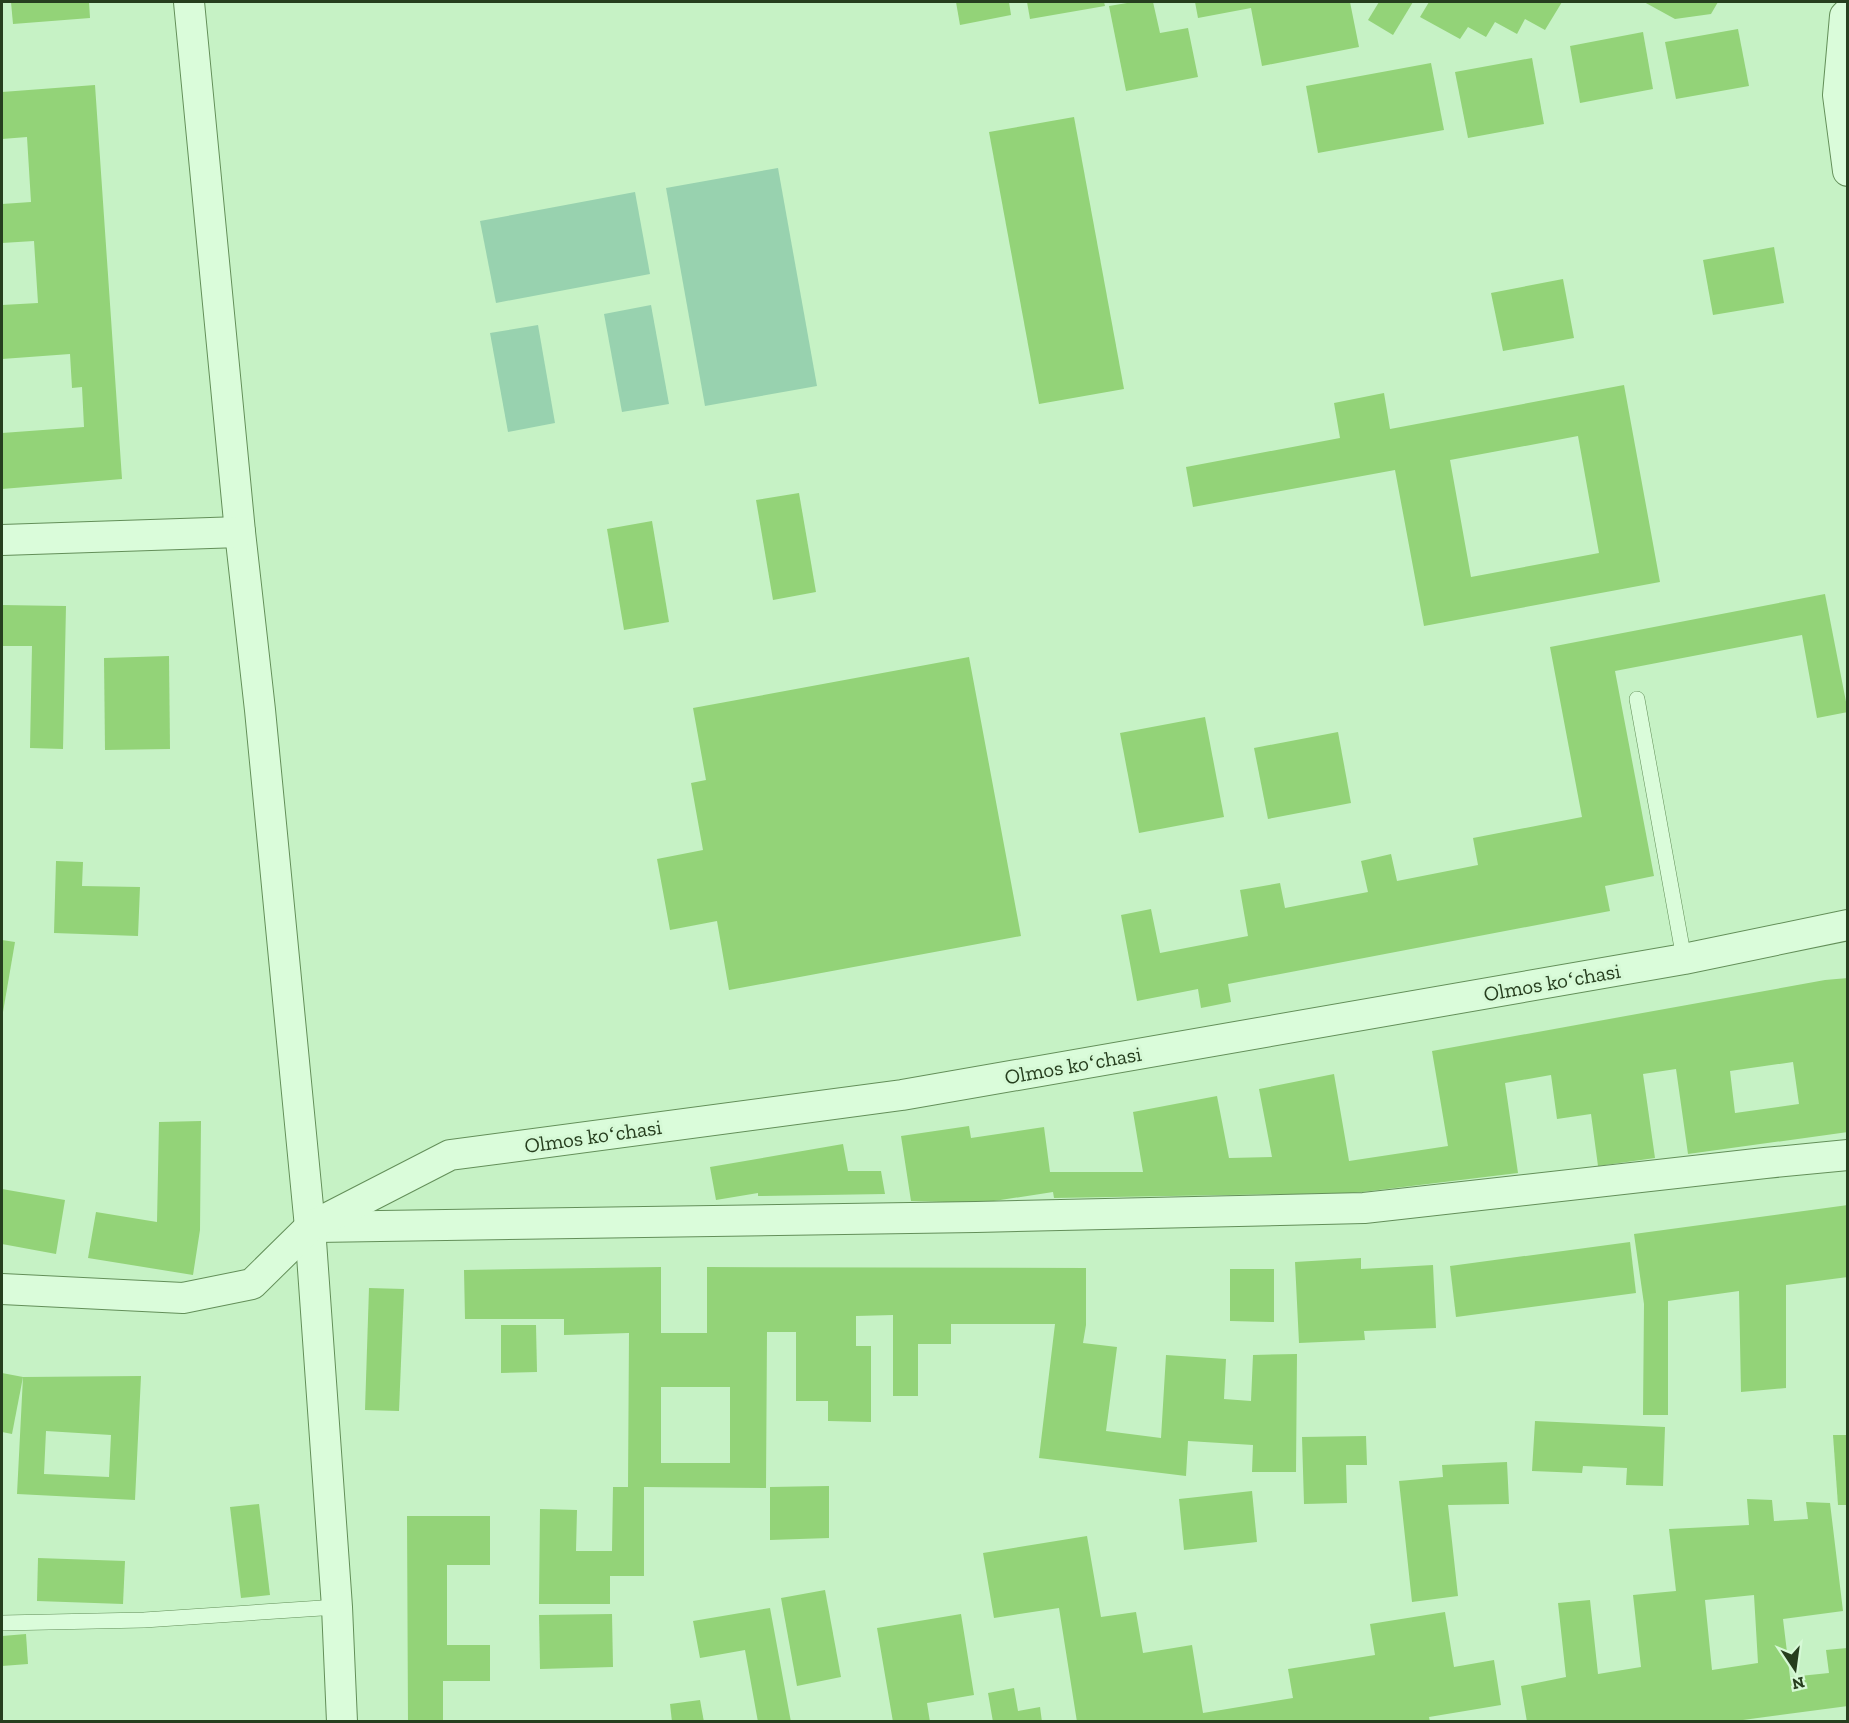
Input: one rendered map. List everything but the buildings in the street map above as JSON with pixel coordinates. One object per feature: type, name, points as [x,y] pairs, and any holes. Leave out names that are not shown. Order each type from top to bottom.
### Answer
[{"type":"street","points":[[189,2],[310,1227],[337,1607],[342,1722]]},
{"type":"street","points":[[1848,13],[1845,16],[1838,95],[1848,171]]},
{"type":"street","points":[[2,540],[240,532]]},
{"type":"street","name":"Olmos koʻchasi","points":[[2,1289],[183,1298],[252,1284],[310,1227],[450,1155],[902,1095],[1684,959],[1848,925]]},
{"type":"street","points":[[310,1227],[964,1218],[1364,1208],[1848,1155]]},
{"type":"lane","points":[[1637,699],[1684,959]]},
{"type":"lane","points":[[2,1623],[144,1620],[337,1607]]},
{"type":"green space","points":[[778,168],[817,386],[705,406],[666,188]]},
{"type":"green space","points":[[635,192],[650,274],[496,303],[480,221]]},
{"type":"green space","points":[[651,305],[669,404],[622,412],[604,314]]},
{"type":"green space","points":[[538,325],[555,423],[508,432],[490,333]]}]
